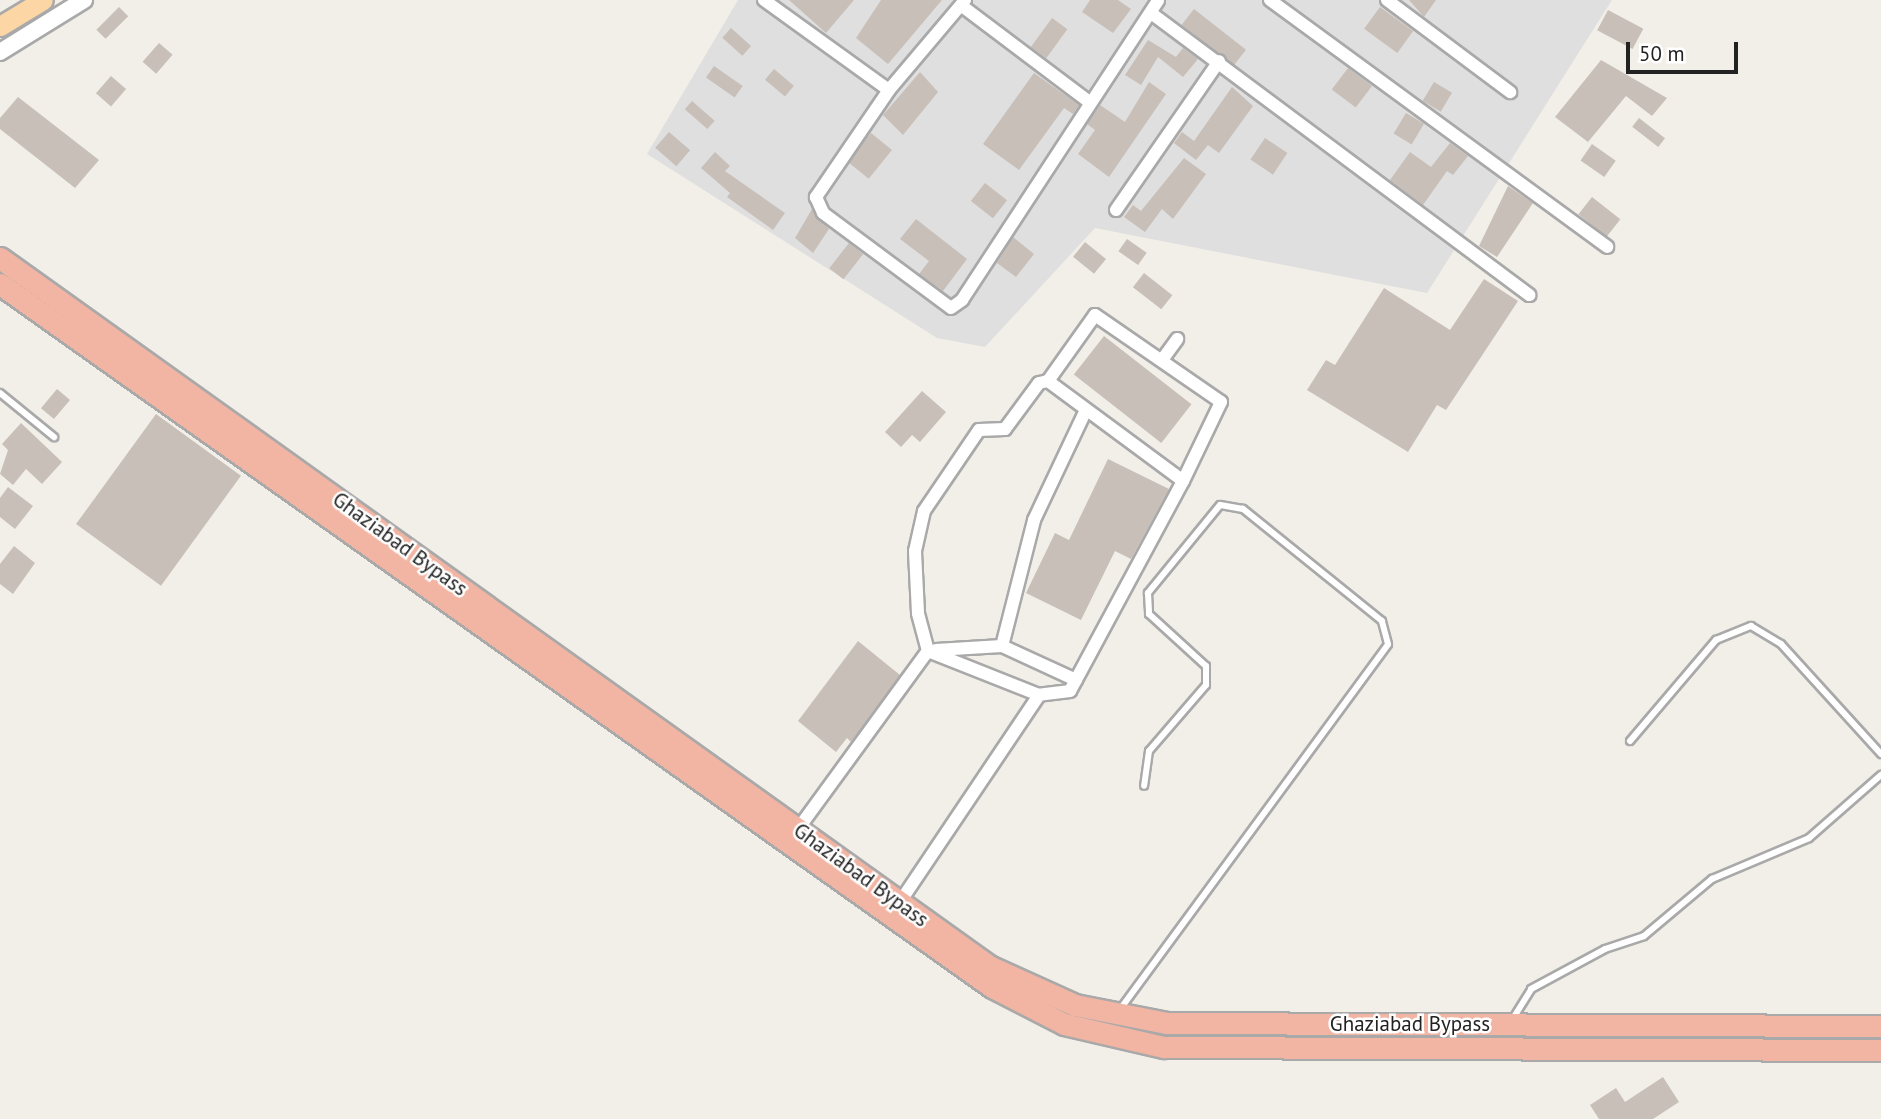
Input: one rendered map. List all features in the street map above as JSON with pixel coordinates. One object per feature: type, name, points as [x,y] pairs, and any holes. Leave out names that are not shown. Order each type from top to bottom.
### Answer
[{"type":"highway","name":"Ghaziabad Bypass","points":[[0,258],[715,780],[992,986],[1064,1024],[1152,1045],[1881,1050]]},
{"type":"highway","name":"Ghaziabad Bypass","points":[[0,284],[715,780],[798,829],[989,966],[1075,1005],[1167,1023],[1881,1026]]},
{"type":"main road","points":[[0,26],[43,0]]},
{"type":"street","points":[[0,52],[85,0]]},
{"type":"street","points":[[764,0],[889,90]]},
{"type":"street","points":[[1088,101],[963,3],[889,90],[822,185],[816,205],[951,308],[1030,199],[1088,101],[1158,0]]},
{"type":"street","points":[[1270,0],[1607,247]]},
{"type":"street","points":[[1387,0],[1510,92]]},
{"type":"street","points":[[1151,13],[1219,61],[1529,295]]},
{"type":"street","points":[[1116,211],[1219,61]]},
{"type":"street","points":[[798,829],[928,651],[914,584],[924,511],[979,430],[1004,429],[1039,383],[1048,381],[1095,315],[1221,402],[1070,691],[1039,695],[928,651]]},
{"type":"street","points":[[1162,360],[1177,339]]},
{"type":"street","points":[[1048,381],[1086,412],[1182,481]]},
{"type":"street","points":[[1002,646],[1034,520],[1086,412]]},
{"type":"street","points":[[928,651],[1002,646],[1076,680]]},
{"type":"street","points":[[900,902],[1039,695]]},
{"type":"lane","points":[[0,393],[54,436]]},
{"type":"lane","points":[[1117,1014],[1388,644],[1382,621],[1243,509],[1220,505],[1149,593],[1149,614],[1206,666],[1206,685],[1149,751],[1143,786]]},
{"type":"lane","points":[[1630,741],[1716,640],[1751,626],[1781,644],[1881,754]]},
{"type":"lane","points":[[1510,1025],[1531,989],[1605,949],[1644,936],[1712,879],[1809,838],[1881,775]]},
{"type":"shaded area","points":[[738,0],[1612,0],[1427,293],[1095,228],[985,347],[937,338],[647,154]]},
{"type":"building","points":[[789,0],[854,0],[826,33]]},
{"type":"building","points":[[881,0],[942,0],[888,64],[856,38]]},
{"type":"building","points":[[1090,0],[1118,0],[1131,9],[1113,33],[1082,12]]},
{"type":"building","points":[[1409,0],[1436,0],[1424,17]]},
{"type":"building","points":[[119,7],[128,16],[106,39],[96,30]]},
{"type":"building","points":[[1380,7],[1413,31],[1397,53],[1364,29]]},
{"type":"building","points":[[1194,9],[1246,50],[1234,65],[1182,25]]},
{"type":"building","points":[[1608,10],[1643,29],[1633,49],[1597,30]]},
{"type":"building","points":[[1052,18],[1067,29],[1046,58],[1031,47]]},
{"type":"building","points":[[731,28],[751,46],[742,56],[722,38]]},
{"type":"building","points":[[1148,40],[1176,57],[1183,48],[1198,59],[1183,77],[1158,57],[1141,85],[1125,75]]},
{"type":"building","points":[[159,43],[173,55],[156,74],[143,62]]},
{"type":"building","points":[[1601,60],[1667,98],[1652,116],[1626,96],[1588,142],[1555,117]]},
{"type":"building","points":[[714,66],[743,86],[735,98],[706,77]]},
{"type":"building","points":[[1348,68],[1372,86],[1356,108],[1332,90]]},
{"type":"building","points":[[774,69],[794,86],[785,96],[765,80]]},
{"type":"building","points":[[920,72],[938,92],[903,135],[883,115]]},
{"type":"building","points":[[1034,73],[1079,105],[1073,114],[1064,108],[1019,170],[983,144]]},
{"type":"building","points":[[111,76],[126,89],[111,106],[96,93]]},
{"type":"building","points":[[1149,82],[1166,94],[1109,177],[1078,154],[1095,130],[1087,124],[1100,105],[1125,122]]},
{"type":"building","points":[[1434,82],[1452,93],[1441,112],[1423,101]]},
{"type":"building","points":[[1232,87],[1253,106],[1219,153],[1208,145],[1196,160],[1174,143],[1182,132],[1194,141]]},
{"type":"building","points":[[18,97],[99,160],[75,188],[0,129],[0,118]]},
{"type":"building","points":[[692,101],[715,121],[707,129],[685,109]]},
{"type":"building","points":[[1406,113],[1424,124],[1412,144],[1394,134]]},
{"type":"building","points":[[1639,118],[1665,138],[1658,147],[1632,127]]},
{"type":"building","points":[[669,132],[690,150],[676,166],[655,148]]},
{"type":"building","points":[[871,133],[892,150],[869,179],[848,162]]},
{"type":"building","points":[[1265,138],[1287,153],[1273,175],[1250,160]]},
{"type":"building","points":[[1450,143],[1468,156],[1453,175],[1447,171],[1423,205],[1390,180],[1410,152],[1431,167]]},
{"type":"building","points":[[1592,144],[1616,161],[1604,177],[1581,160]]},
{"type":"building","points":[[715,152],[730,166],[725,171],[785,213],[773,230],[727,197],[730,193],[701,168]]},
{"type":"building","points":[[1184,158],[1206,174],[1173,219],[1162,209],[1145,232],[1124,217],[1133,205],[1141,211]]},
{"type":"building","points":[[985,183],[1007,200],[993,218],[971,201]]},
{"type":"building","points":[[1508,186],[1533,203],[1497,257],[1479,246]]},
{"type":"building","points":[[1592,197],[1620,219],[1607,237],[1578,214]]},
{"type":"building","points":[[812,209],[829,229],[813,253],[795,238]]},
{"type":"building","points":[[916,219],[967,259],[943,291],[919,274],[929,261],[900,239]]},
{"type":"building","points":[[1013,237],[1034,254],[1016,277],[997,263]]},
{"type":"building","points":[[1127,239],[1147,253],[1138,265],[1118,251]]},
{"type":"building","points":[[1085,242],[1106,259],[1094,274],[1073,257]]},
{"type":"building","points":[[849,243],[863,254],[843,279],[829,268]]},
{"type":"building","points":[[1144,273],[1172,295],[1161,309],[1133,287]]},
{"type":"building","points":[[1484,279],[1518,301],[1446,410],[1437,405],[1408,452],[1307,390],[1326,360],[1335,365],[1384,288],[1450,330]]},
{"type":"building","points":[[1104,336],[1191,404],[1161,443],[1074,375]]},
{"type":"building","points":[[57,389],[70,400],[54,419],[41,408]]},
{"type":"building","points":[[922,391],[946,412],[920,442],[912,435],[901,447],[885,432]]},
{"type":"building","points":[[156,414],[241,476],[161,586],[76,524]]},
{"type":"building","points":[[21,423],[62,462],[42,484],[26,469],[13,485],[0,474],[8,450],[2,444]]},
{"type":"building","points":[[1108,459],[1169,489],[1131,559],[1115,551],[1081,620],[1026,593],[1055,533],[1069,540]]},
{"type":"building","points":[[8,487],[33,506],[15,529],[0,517],[0,498]]},
{"type":"building","points":[[14,546],[35,563],[13,594],[0,584],[0,564]]},
{"type":"building","points":[[858,641],[900,675],[851,742],[847,738],[836,752],[798,721]]},
{"type":"building","points":[[1663,1077],[1679,1102],[1653,1119],[1599,1119],[1590,1105],[1616,1088],[1625,1102]]}]
